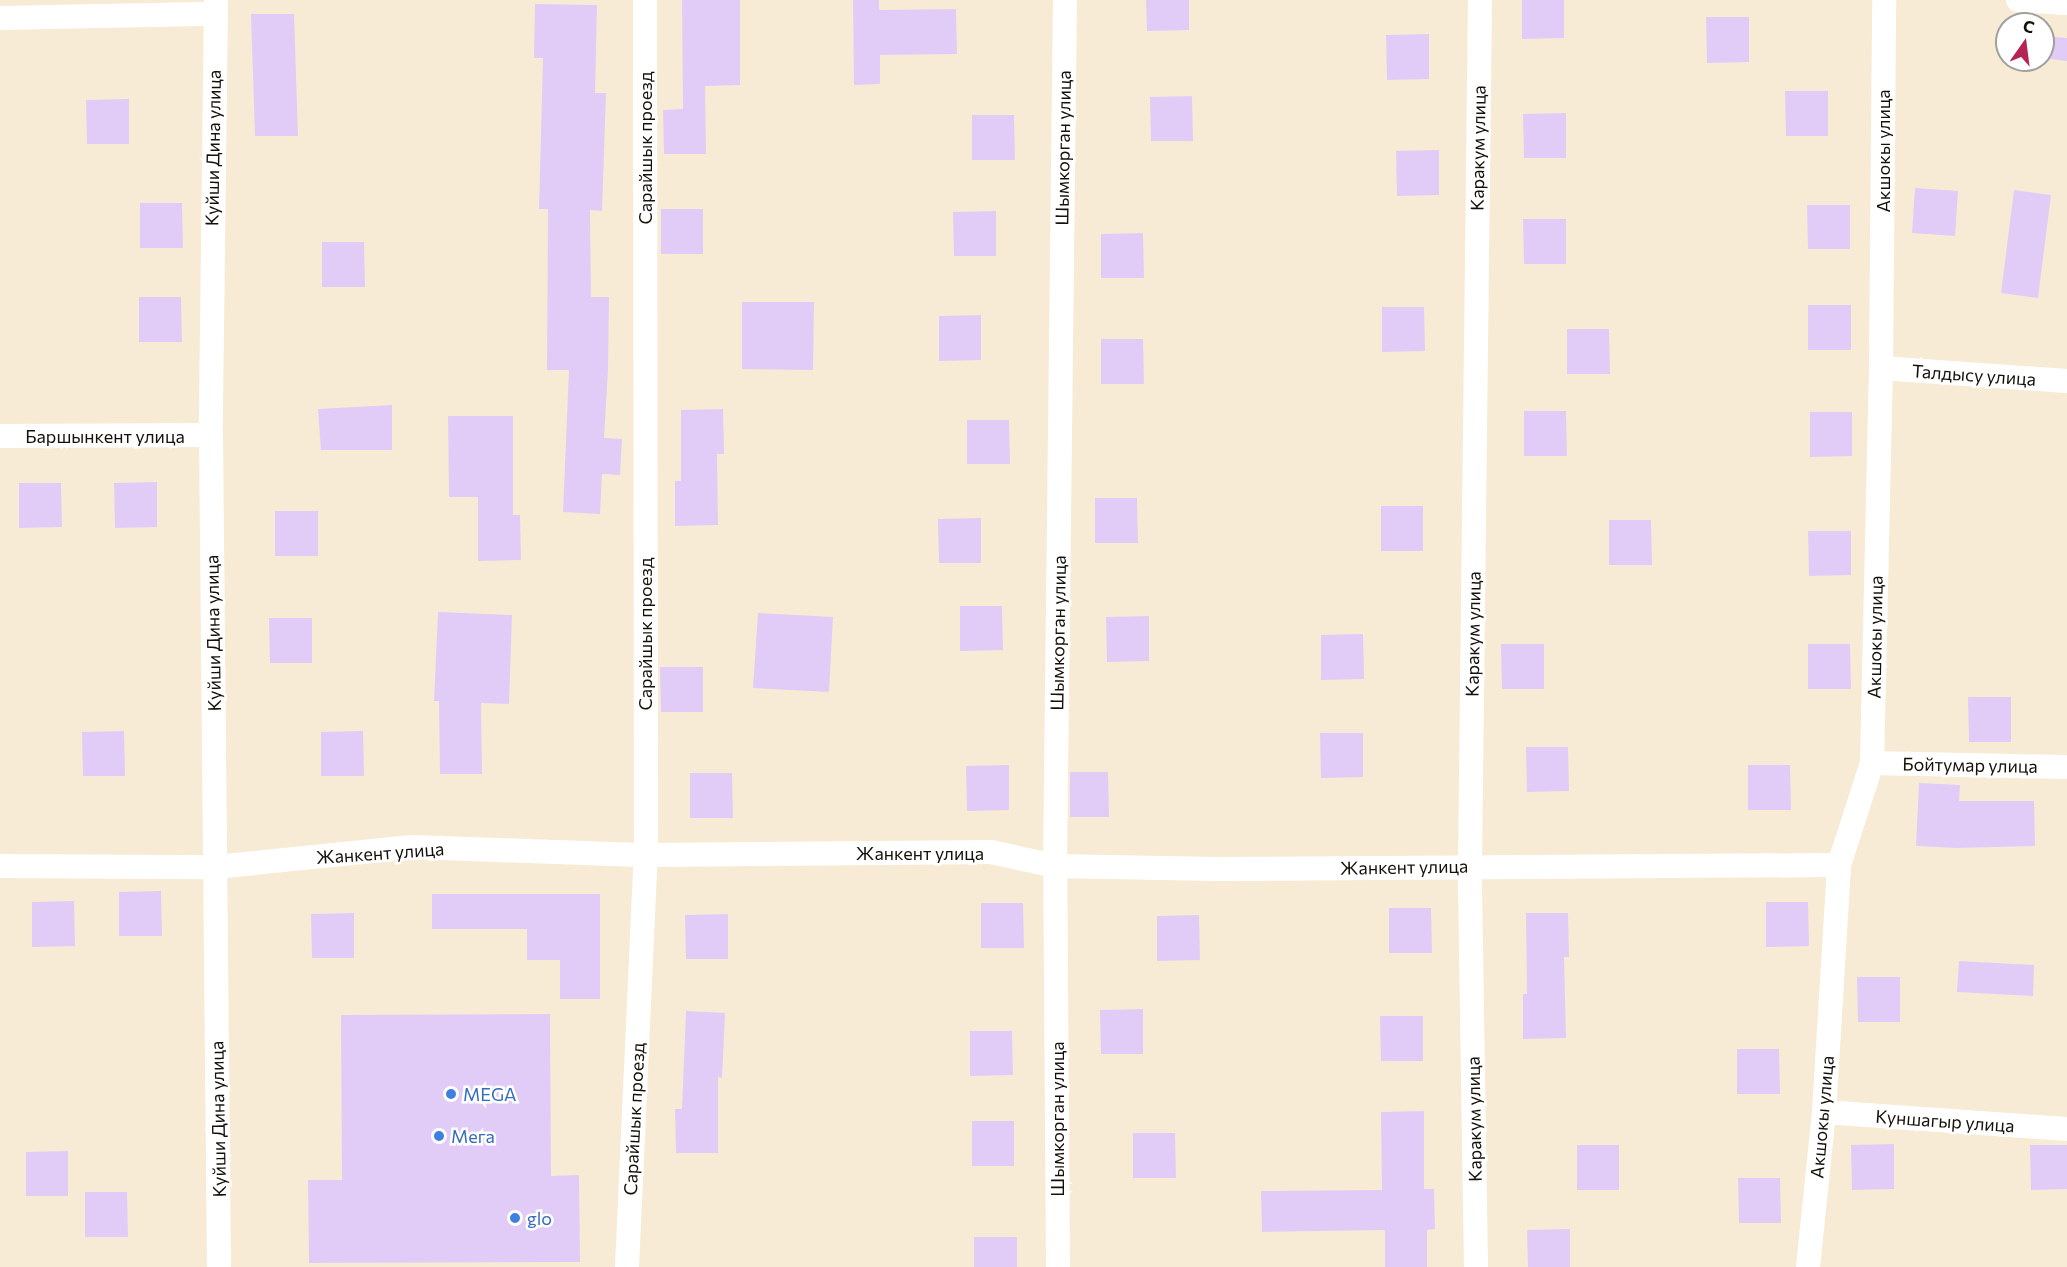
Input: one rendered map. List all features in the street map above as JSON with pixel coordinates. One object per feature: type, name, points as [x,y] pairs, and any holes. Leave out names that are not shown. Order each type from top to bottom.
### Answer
[{"type":"street","name":"Сарайшык проезд","points":[[627,1267],[646,855],[645,0]]},
{"type":"street","name":"Шымкорган улица","points":[[1058,1267],[1055,866],[1065,0]]},
{"type":"street","name":"Каракум улица","points":[[1476,1267],[1470,866],[1480,0]]},
{"type":"street","name":"Акшокы улица","points":[[1808,1267],[1824,1112],[1839,865],[1872,763],[1881,368],[1884,0]]},
{"type":"street","points":[[2018,0],[2067,3]]},
{"type":"street","points":[[0,18],[215,7]]},
{"type":"street","name":"Куйши Дина улица","points":[[215,7],[211,435],[219,1267]]},
{"type":"street","name":"Талдысу улица","points":[[1881,368],[2067,381]]},
{"type":"street","name":"Баршынкент улица","points":[[0,436],[211,435]]},
{"type":"street","name":"Бойтумар улица","points":[[1872,763],[2067,767]]},
{"type":"street","name":"Жанкент улица","points":[[0,866],[215,867],[412,848],[646,855],[991,852],[1055,866],[1217,869],[1839,865]]},
{"type":"street","name":"Куншагыр улица","points":[[1824,1112],[2067,1129]]},
{"type":"building","points":[[682,0],[740,0],[740,85],[705,86],[706,154],[664,154],[663,110],[683,109]]},
{"type":"building","points":[[853,0],[879,0],[879,10],[956,9],[957,54],[880,55],[880,84],[854,85]]},
{"type":"building","points":[[1146,0],[1189,0],[1189,30],[1147,31]]},
{"type":"building","points":[[1522,0],[1564,0],[1564,38],[1522,39]]},
{"type":"building","points":[[535,4],[597,5],[595,93],[606,93],[602,211],[590,210],[591,297],[609,297],[604,438],[622,439],[620,475],[602,474],[600,514],[563,512],[569,370],[547,370],[548,209],[539,209],[543,58],[534,58]]},
{"type":"building","points":[[251,14],[294,14],[298,136],[255,136]]},
{"type":"building","points":[[1706,17],[1749,17],[1749,62],[1707,63]]},
{"type":"building","points":[[1429,34],[1429,79],[1387,80],[1386,35]]},
{"type":"building","points":[[2055,37],[2067,38],[2067,61],[2055,60]]},
{"type":"building","points":[[1785,91],[1828,91],[1828,136],[1786,136]]},
{"type":"building","points":[[1192,96],[1193,141],[1151,141],[1150,97]]},
{"type":"building","points":[[129,99],[129,144],[87,144],[86,100]]},
{"type":"building","points":[[1566,113],[1566,158],[1524,158],[1523,114]]},
{"type":"building","points":[[972,115],[1014,115],[1015,160],[972,160]]},
{"type":"building","points":[[1439,150],[1439,195],[1397,196],[1396,151]]},
{"type":"building","points":[[1915,188],[1958,191],[1955,236],[1912,233]]},
{"type":"building","points":[[2014,190],[2051,195],[2038,298],[2001,293]]},
{"type":"building","points":[[140,203],[182,203],[183,248],[140,248]]},
{"type":"building","points":[[1807,205],[1850,205],[1850,249],[1808,249]]},
{"type":"building","points":[[661,209],[703,209],[703,254],[661,254]]},
{"type":"building","points":[[996,211],[996,256],[954,256],[953,212]]},
{"type":"building","points":[[1523,219],[1566,219],[1566,264],[1524,264]]},
{"type":"building","points":[[1143,233],[1144,278],[1101,278],[1101,234]]},
{"type":"building","points":[[322,242],[364,242],[365,287],[322,287]]},
{"type":"building","points":[[139,297],[181,297],[182,342],[139,342]]},
{"type":"building","points":[[742,302],[814,302],[813,370],[742,369]]},
{"type":"building","points":[[1808,305],[1851,305],[1851,350],[1808,350]]},
{"type":"building","points":[[1382,307],[1424,307],[1425,351],[1382,352]]},
{"type":"building","points":[[981,315],[981,360],[939,361],[939,316]]},
{"type":"building","points":[[1567,329],[1609,329],[1610,374],[1567,374]]},
{"type":"building","points":[[1101,339],[1143,339],[1144,384],[1101,384]]},
{"type":"building","points":[[392,405],[392,450],[321,450],[318,409]]},
{"type":"building","points":[[723,409],[724,454],[717,454],[718,525],[675,526],[675,481],[681,481],[681,410]]},
{"type":"building","points":[[1524,411],[1566,411],[1567,456],[1524,456]]},
{"type":"building","points":[[1810,412],[1852,412],[1852,456],[1810,457]]},
{"type":"building","points":[[448,416],[513,416],[513,515],[520,515],[521,560],[478,561],[478,497],[449,497]]},
{"type":"building","points":[[967,420],[1009,420],[1010,464],[967,464]]},
{"type":"building","points":[[157,482],[157,527],[115,528],[114,483]]},
{"type":"building","points":[[19,483],[61,483],[62,527],[19,528]]},
{"type":"building","points":[[1095,498],[1137,498],[1138,543],[1095,543]]},
{"type":"building","points":[[1381,506],[1423,506],[1423,551],[1381,551]]},
{"type":"building","points":[[275,511],[318,511],[318,556],[275,556]]},
{"type":"building","points":[[981,518],[981,563],[939,563],[938,519]]},
{"type":"building","points":[[1609,520],[1651,520],[1652,565],[1609,565]]},
{"type":"building","points":[[1808,531],[1851,531],[1851,575],[1809,576]]},
{"type":"building","points":[[960,606],[1002,606],[1003,650],[960,651]]},
{"type":"building","points":[[438,612],[512,615],[509,704],[481,703],[482,774],[440,774],[439,701],[434,701]]},
{"type":"building","points":[[758,613],[833,617],[829,692],[753,688]]},
{"type":"building","points":[[1149,616],[1149,661],[1107,662],[1106,617]]},
{"type":"building","points":[[269,618],[312,618],[312,663],[270,663]]},
{"type":"building","points":[[1363,634],[1364,679],[1321,680],[1321,635]]},
{"type":"building","points":[[1501,644],[1544,644],[1544,689],[1502,689]]},
{"type":"building","points":[[1808,644],[1850,644],[1851,689],[1808,689]]},
{"type":"building","points":[[660,667],[703,667],[703,712],[661,712]]},
{"type":"building","points":[[1968,697],[2011,697],[2011,742],[1969,742]]},
{"type":"building","points":[[124,731],[125,776],[83,776],[82,732]]},
{"type":"building","points":[[363,731],[364,776],[321,776],[321,732]]},
{"type":"building","points":[[1320,733],[1363,733],[1363,777],[1321,778]]},
{"type":"building","points":[[1526,747],[1568,747],[1569,791],[1527,792]]},
{"type":"building","points":[[1009,765],[1009,810],[967,811],[966,766]]},
{"type":"building","points":[[1748,765],[1790,765],[1791,810],[1748,810]]},
{"type":"building","points":[[1070,772],[1108,772],[1109,817],[1070,817]]},
{"type":"building","points":[[690,773],[732,773],[733,818],[690,818]]},
{"type":"building","points":[[1919,783],[1960,785],[1959,801],[2034,801],[2035,846],[1957,848],[1916,846]]},
{"type":"building","points":[[161,891],[162,936],[119,936],[119,892]]},
{"type":"building","points":[[432,894],[600,894],[600,999],[560,999],[560,960],[527,960],[527,929],[432,929]]},
{"type":"building","points":[[74,901],[75,946],[32,947],[32,902]]},
{"type":"building","points":[[1766,902],[1808,902],[1809,946],[1766,947]]},
{"type":"building","points":[[981,903],[1023,903],[1024,948],[981,948]]},
{"type":"building","points":[[1389,908],[1431,908],[1432,953],[1389,953]]},
{"type":"building","points":[[354,913],[354,958],[312,958],[311,914]]},
{"type":"building","points":[[1526,913],[1568,913],[1569,957],[1564,957],[1566,1038],[1523,1039],[1523,994],[1527,994]]},
{"type":"building","points":[[728,914],[728,959],[686,959],[685,915]]},
{"type":"building","points":[[1199,915],[1200,960],[1157,961],[1157,916]]},
{"type":"building","points":[[1959,961],[2034,965],[2033,996],[1957,992]]},
{"type":"building","points":[[1857,977],[1900,977],[1900,1022],[1858,1022]]},
{"type":"building","points":[[1143,1009],[1143,1054],[1101,1054],[1100,1010]]},
{"type":"building","points":[[686,1011],[725,1013],[722,1078],[718,1077],[718,1153],[676,1153],[675,1109],[682,1109]]},
{"type":"building","name":"Мега","points":[[550,1014],[551,1176],[579,1175],[580,1262],[309,1263],[308,1180],[342,1180],[341,1015]]},
{"type":"building","points":[[1380,1016],[1423,1016],[1423,1061],[1381,1061]]},
{"type":"building","points":[[970,1031],[1012,1031],[1013,1075],[970,1076]]},
{"type":"building","points":[[1737,1049],[1779,1049],[1780,1094],[1737,1094]]},
{"type":"building","points":[[1424,1111],[1424,1189],[1434,1189],[1435,1229],[1427,1230],[1427,1267],[1385,1267],[1385,1230],[1262,1232],[1261,1191],[1382,1190],[1381,1112]]},
{"type":"building","points":[[972,1121],[1014,1121],[1014,1166],[972,1166]]},
{"type":"building","points":[[1133,1133],[1175,1133],[1176,1178],[1133,1178]]},
{"type":"building","points":[[1894,1144],[1894,1189],[1852,1190],[1851,1145]]},
{"type":"building","points":[[1577,1145],[1619,1145],[1619,1190],[1577,1190]]},
{"type":"building","points":[[2030,1145],[2067,1145],[2067,1189],[2031,1190]]},
{"type":"building","points":[[68,1151],[68,1196],[26,1196],[26,1152]]},
{"type":"building","points":[[1738,1178],[1780,1178],[1781,1223],[1739,1223]]},
{"type":"building","points":[[85,1192],[127,1192],[128,1237],[85,1237]]},
{"type":"building","points":[[1570,1229],[1570,1267],[1528,1267],[1527,1230]]},
{"type":"building","points":[[974,1237],[1017,1237],[1017,1267],[974,1267]]},
{"type":"place","name":"MEGA","points":[[451,1094]]},
{"type":"place","name":"Мега","points":[[439,1136]]},
{"type":"place","name":"glo","points":[[515,1218]]}]
